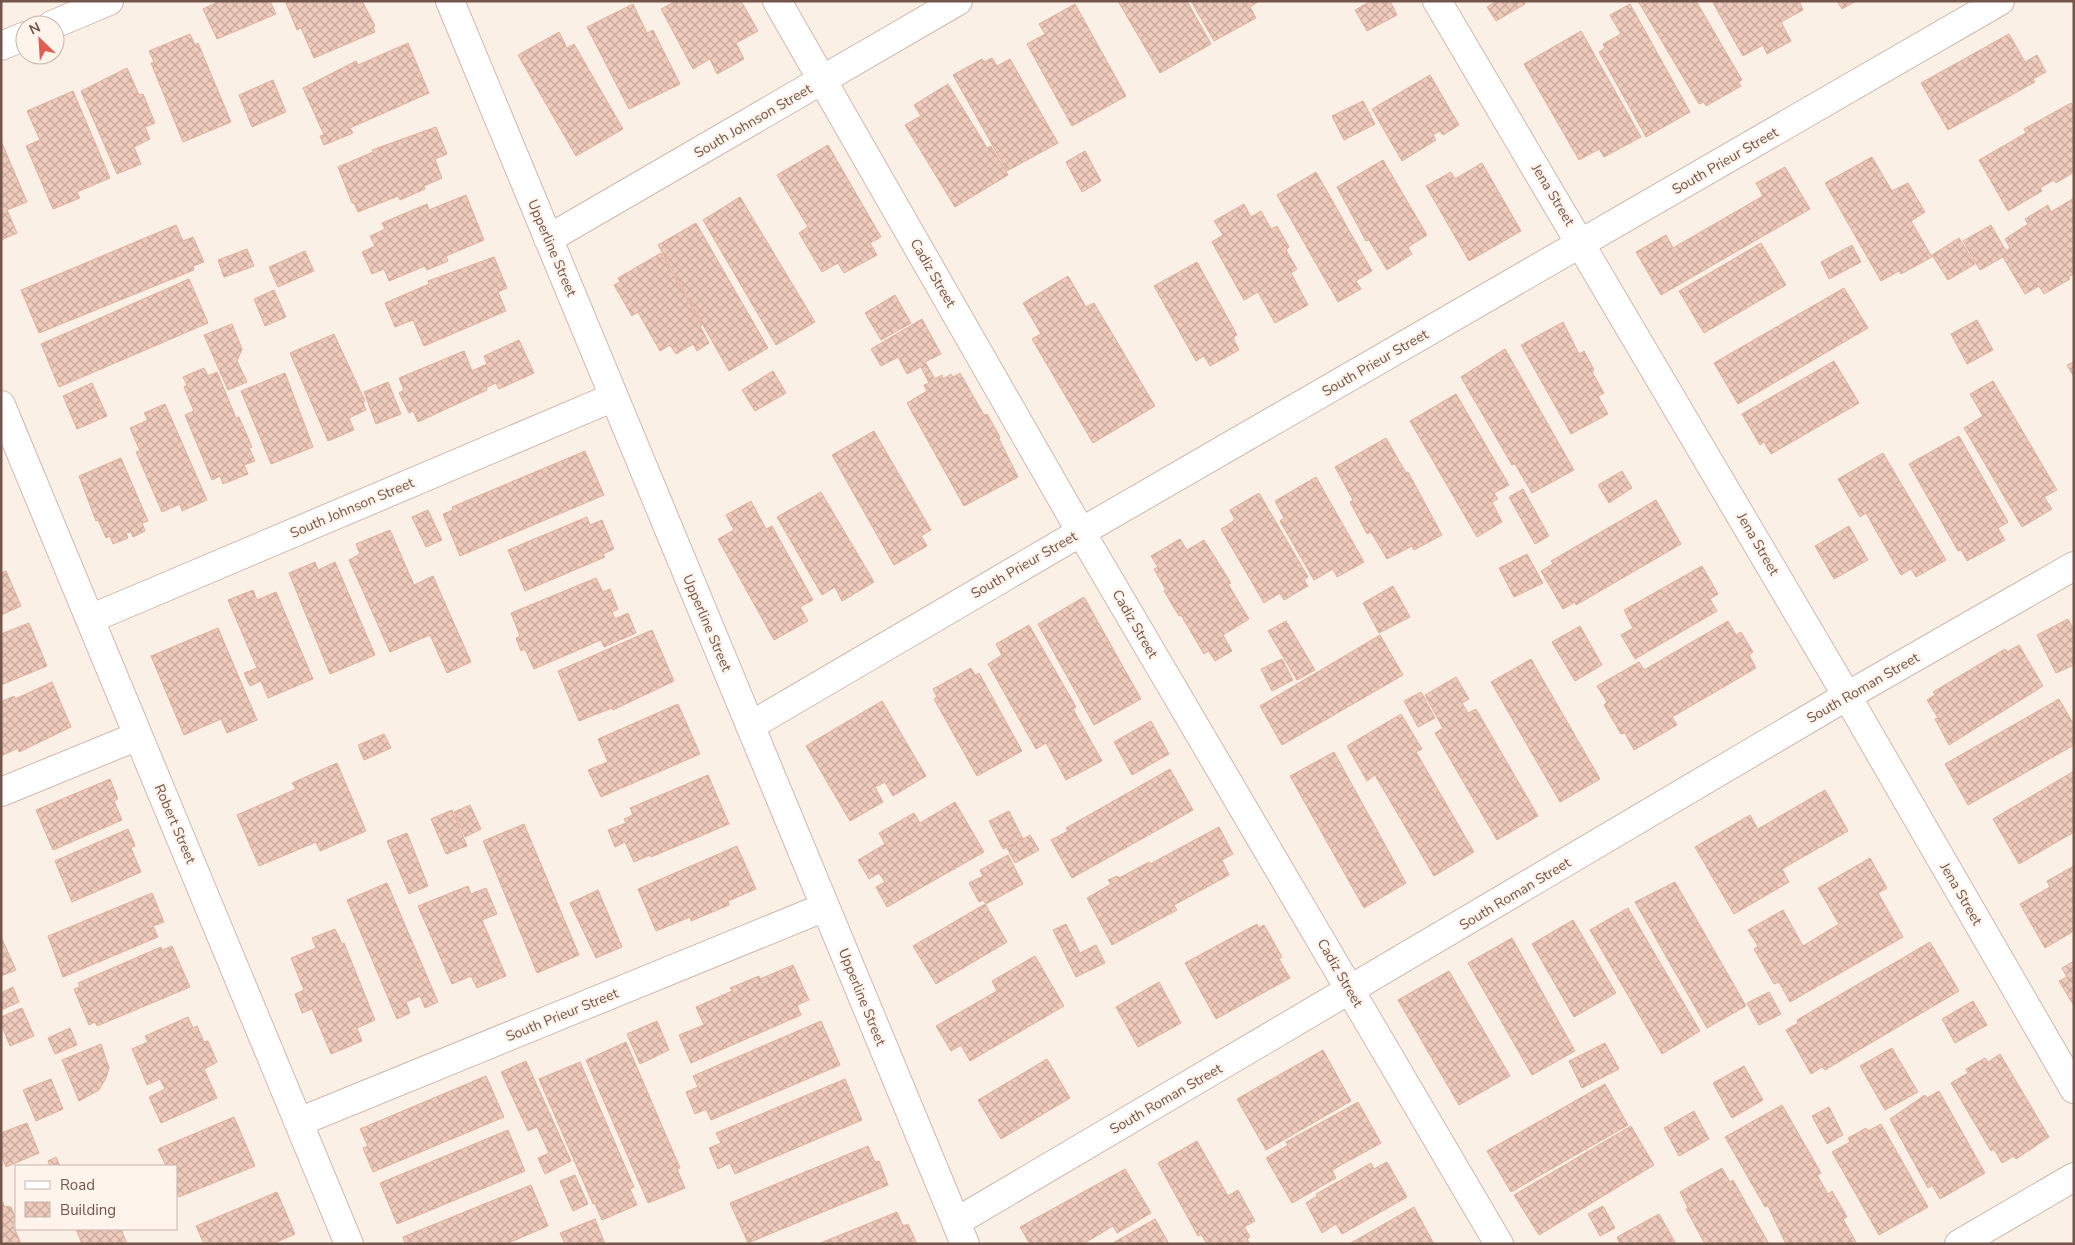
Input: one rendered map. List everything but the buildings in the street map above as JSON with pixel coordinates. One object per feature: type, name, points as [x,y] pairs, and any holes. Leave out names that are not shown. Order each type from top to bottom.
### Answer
[{"type":"street","points":[[65,20],[109,1]]},
{"type":"street","name":"Upperline Street","points":[[450,1],[960,1233]]},
{"type":"street","name":"Cadiz Street","points":[[777,1],[1081,532],[1499,1244]]},
{"type":"street","name":"South Johnson Street","points":[[548,239],[958,1]]},
{"type":"street","name":"Jena Street","points":[[1437,1],[1848,696],[2074,1089]]},
{"type":"street","name":"South Prieur Street","points":[[750,726],[1081,532],[2000,1]]},
{"type":"street","points":[[1,46],[15,40]]},
{"type":"street","name":"South Johnson Street","points":[[90,618],[614,397]]},
{"type":"street","name":"Robert Street","points":[[1,405],[349,1244]]},
{"type":"street","name":"South Roman Street","points":[[960,1233],[1351,991],[1848,696],[2074,566]]},
{"type":"street","points":[[1,792],[138,736]]},
{"type":"street","name":"South Prieur Street","points":[[299,1122],[825,907]]},
{"type":"street","points":[[1959,1244],[2074,1177]]}]
